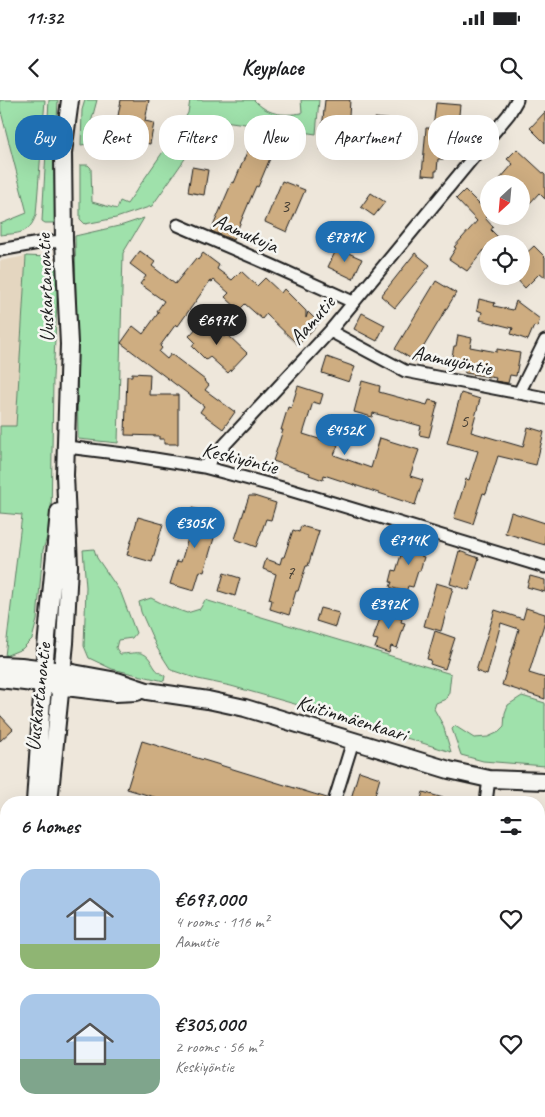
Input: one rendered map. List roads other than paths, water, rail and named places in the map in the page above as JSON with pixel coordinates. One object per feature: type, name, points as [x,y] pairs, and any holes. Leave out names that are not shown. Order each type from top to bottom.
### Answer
[{"type":"main road","name":"Uuskartanontie","points":[[35,796],[43,676],[67,447],[69,344],[64,241],[63,153],[70,100]]},
{"type":"main road","name":"Uuskartanontie","points":[[49,796],[62,679],[69,566],[65,476]]},
{"type":"main road","points":[[0,665],[43,676]]},
{"type":"main road","points":[[0,679],[43,676]]},
{"type":"main road","name":"Kuitinmäenkaari","points":[[43,676],[62,679],[117,681],[147,691],[208,700],[245,708],[449,770],[489,779],[545,782]]},
{"type":"street","name":"Aamutie","points":[[204,467],[330,331],[509,114],[513,102]]},
{"type":"street","name":"Aamukuja","points":[[178,225],[353,302]]},
{"type":"street","points":[[0,250],[38,243],[64,241]]},
{"type":"street","name":"Aamuyöntie","points":[[330,331],[405,371],[545,398]]},
{"type":"street","points":[[519,393],[545,341]]},
{"type":"street","name":"Keskiyöntie","points":[[67,447],[204,467],[290,490],[545,567]]},
{"type":"street","points":[[336,796],[353,741]]},
{"type":"street","points":[[487,796],[489,779]]}]
